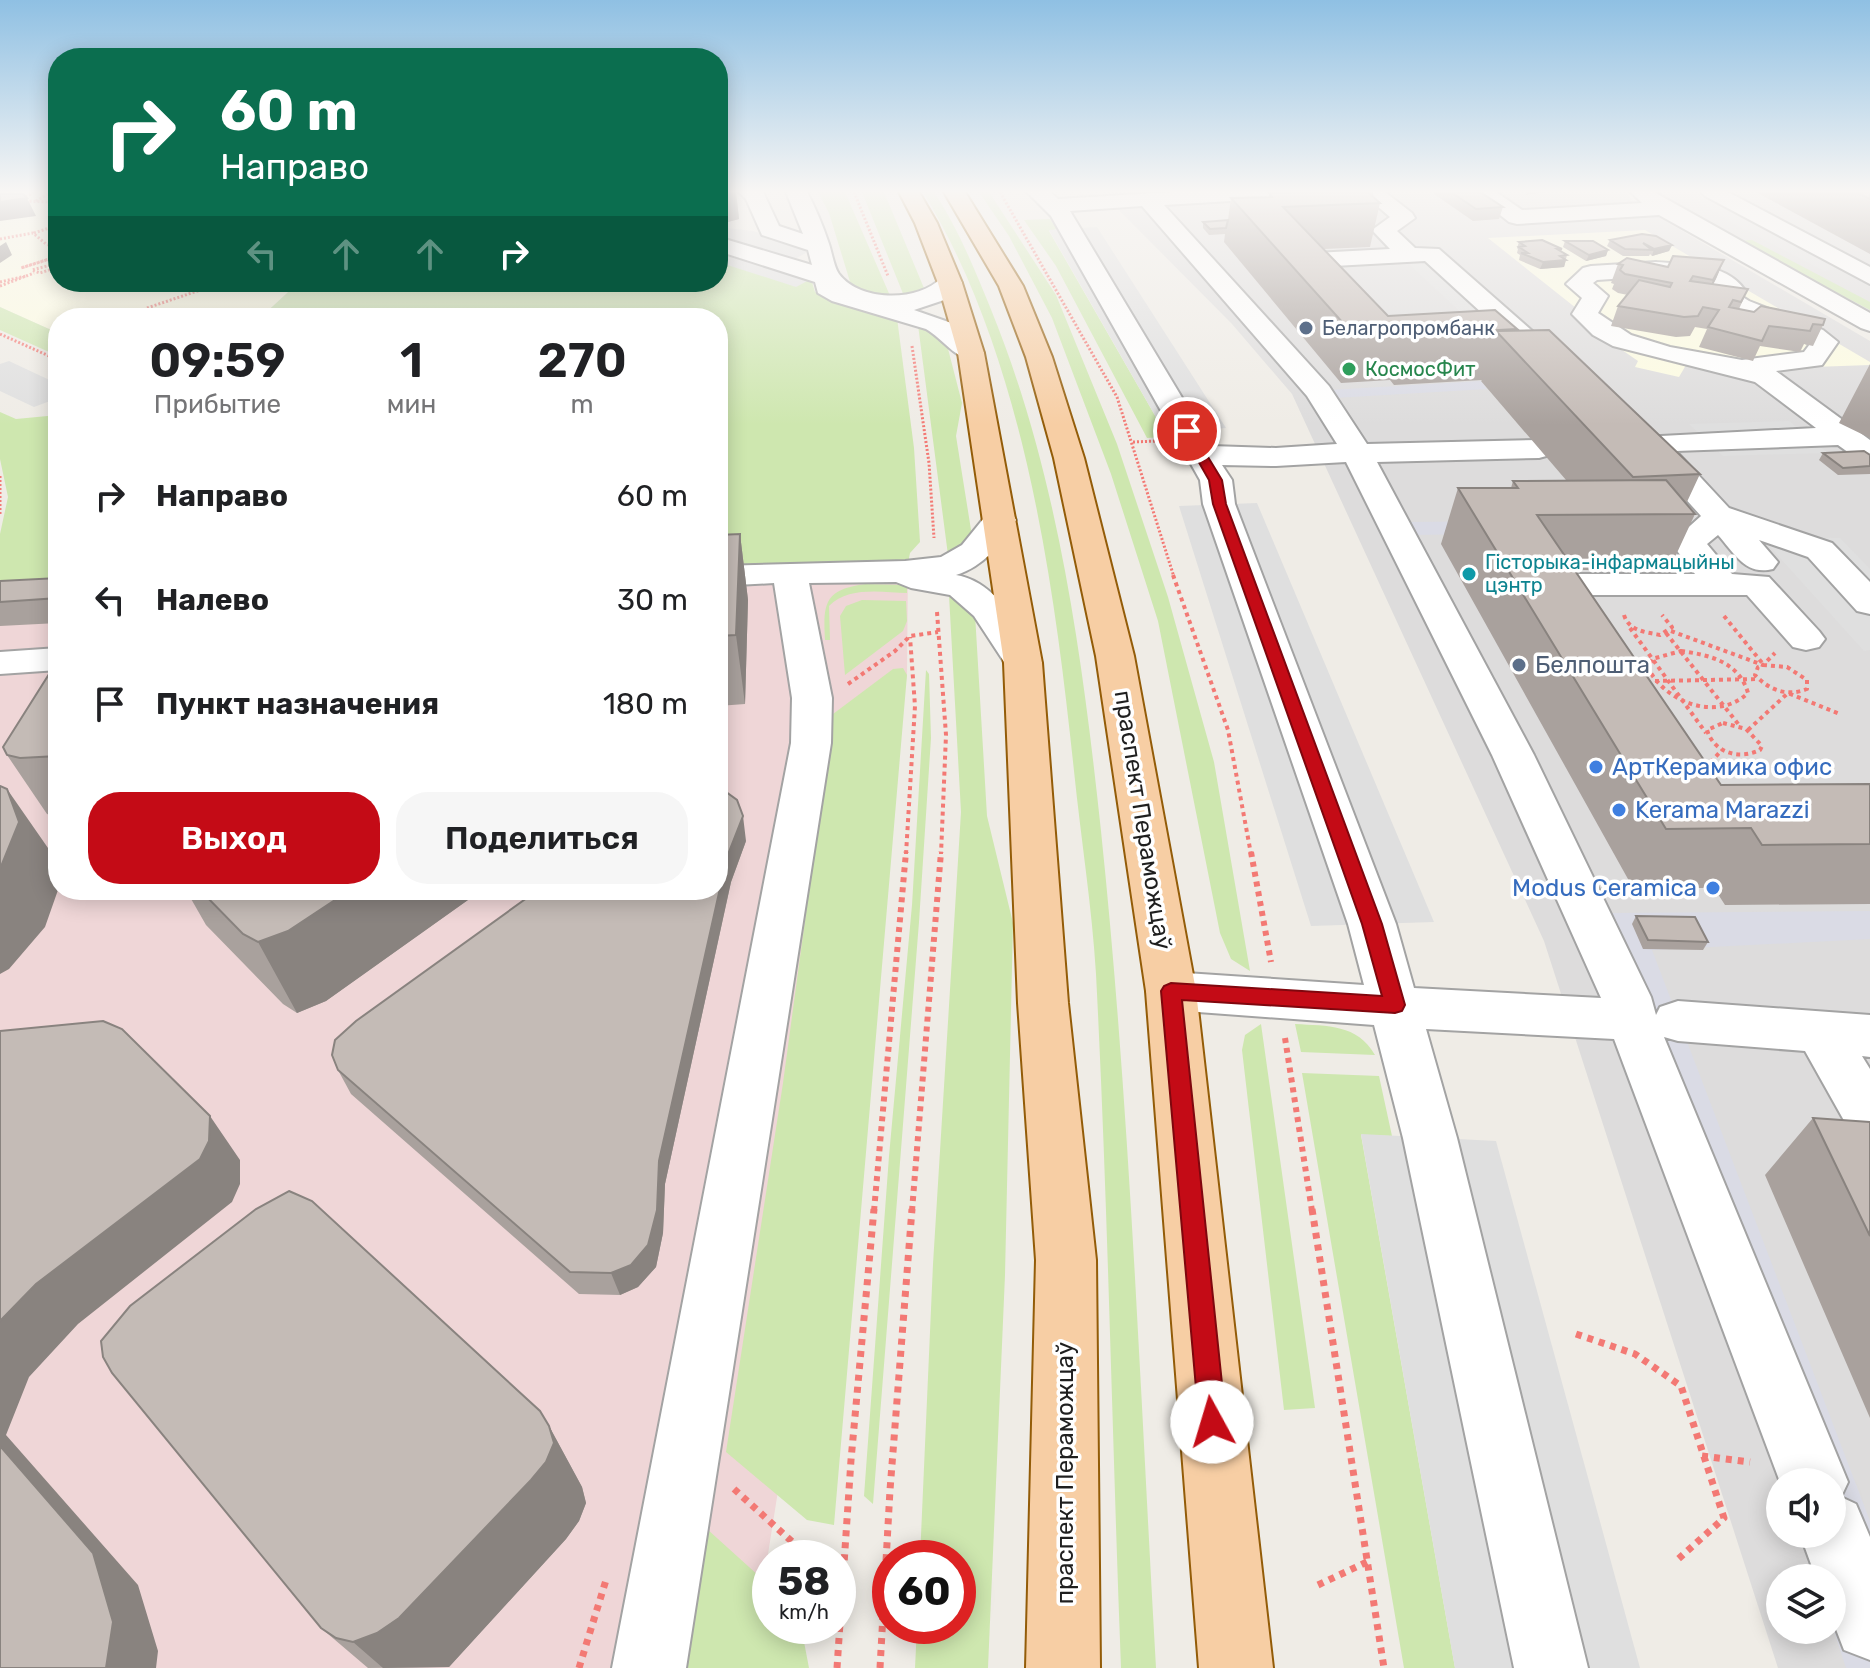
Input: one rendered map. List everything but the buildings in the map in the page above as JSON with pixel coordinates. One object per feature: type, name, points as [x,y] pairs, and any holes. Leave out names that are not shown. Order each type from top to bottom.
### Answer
[{"type":"main road","name":"праспект Пераможцаў","points":[[945,270],[971,353],[1023,663],[1043,1003],[1066,1260],[1063,1668]]},
{"type":"main road","name":"праспект Пераможцаў","points":[[1001,270],[1011,286],[1039,357],[1069,458],[1115,656],[1171,991],[1236,1668]]},
{"type":"street","points":[[803,270],[828,278],[850,293],[900,306],[941,293],[950,283]]},
{"type":"street","points":[[825,270],[827,288],[841,296],[935,324],[948,331],[971,353]]},
{"type":"street","points":[[1088,270],[1216,480],[1219,504],[1372,924],[1430,1138],[1551,1668]]},
{"type":"street","points":[[1210,270],[1319,392],[1357,453],[1513,755],[1626,997],[1794,1468]]},
{"type":"street","points":[[1324,270],[1400,349],[1529,342],[1449,270]]},
{"type":"street","points":[[1638,270],[1591,273],[1578,284],[1596,296],[1585,314],[1589,319],[1624,342],[1766,377],[1870,454]]},
{"type":"street","points":[[1662,270],[1701,273],[1730,286],[1732,289],[1727,298],[1761,318],[1806,331],[1825,342],[1812,359],[1754,365],[1744,371]]},
{"type":"street","points":[[1774,270],[1870,323]]},
{"type":"street","points":[[1503,343],[1531,369]]},
{"type":"street","points":[[1625,417],[1722,516],[1761,562]]},
{"type":"street","points":[[1610,446],[1844,436]]},
{"type":"street","points":[[1203,455],[1276,457],[1539,449]]},
{"type":"street","points":[[1711,584],[1688,543],[1722,516]]},
{"type":"street","points":[[1722,516],[1820,550],[1870,603]]},
{"type":"street","points":[[728,575],[790,572],[889,573],[960,562],[982,545],[1000,520]]},
{"type":"street","points":[[649,1668],[811,743],[812,698],[790,572]]},
{"type":"street","points":[[889,573],[961,586],[988,609],[1023,663]]},
{"type":"street","points":[[1588,633],[1556,585],[1757,584],[1793,642]]},
{"type":"street","points":[[0,663],[48,660]]},
{"type":"street","points":[[1171,991],[1507,1015],[1614,1019]]},
{"type":"street","points":[[1678,1021],[1845,1035],[1870,1117]]},
{"type":"street","points":[[1840,1548],[1870,1624]]},
{"type":"path","points":[[0,284],[34,273],[33,270]]},
{"type":"path","points":[[885,270],[892,288]]},
{"type":"path","points":[[1070,270],[1146,479],[1164,549],[1228,730],[1279,998],[1384,1668]]},
{"type":"path","points":[[147,308],[194,292]]},
{"type":"path","points":[[0,334],[48,356]]},
{"type":"path","points":[[911,340],[929,463],[934,540]]},
{"type":"path","points":[[0,476],[0,516]]},
{"type":"path","points":[[1711,584],[1763,665]]},
{"type":"path","points":[[880,1668],[890,1490],[944,812],[946,735],[935,597]]},
{"type":"path","points":[[1632,609],[1624,614],[1626,622],[1706,734],[1722,750],[1740,755],[1756,754],[1762,746],[1748,730],[1740,726],[1715,724],[1706,734]]},
{"type":"path","points":[[1654,611],[1671,623],[1669,632],[1681,651],[1740,726]]},
{"type":"path","points":[[1626,622],[1644,633],[1669,632],[1763,665],[1787,667],[1807,680],[1807,689],[1788,693],[1748,730]]},
{"type":"path","points":[[839,691],[895,651],[910,636],[938,632]]},
{"type":"path","points":[[845,1540],[905,876],[915,706],[910,636]]},
{"type":"path","points":[[1758,679],[1756,670],[1793,642]]},
{"type":"path","points":[[1681,651],[1715,658],[1729,665],[1744,680],[1748,693],[1744,700],[1724,707],[1703,706],[1681,699],[1654,681],[1648,668],[1652,659],[1681,651]]},
{"type":"path","points":[[1643,681],[1758,679],[1771,688],[1840,714]]},
{"type":"path","points":[[1696,777],[1722,750]]},
{"type":"path","points":[[1576,1334],[1635,1354],[1681,1386],[1724,1518],[1677,1560]]},
{"type":"path","points":[[1702,1456],[1787,1468]]},
{"type":"path","points":[[1318,1585],[1369,1561]]},
{"type":"path","points":[[837,1668],[838,1644]]},
{"type":"shaded area","points":[[0,270],[48,270],[48,292],[288,292],[271,308],[48,308],[48,329],[0,307]]},
{"type":"shaded area","points":[[742,270],[783,270],[811,279],[796,287]]},
{"type":"shaded area","points":[[1072,270],[1124,270],[1226,428],[1165,433]]},
{"type":"shaded area","points":[[1178,270],[1749,270],[1870,341],[1870,1668],[1778,1668],[1770,1644],[1846,1644],[1846,1564],[1766,1564],[1766,1631],[1544,941],[1292,394],[1232,324]]},
{"type":"shaded area","points":[[1198,270],[1222,270],[1329,390],[1481,381],[1487,389],[1335,398],[1408,522],[1600,520],[1611,532],[1414,535],[1611,913],[1870,911],[1870,939],[1652,950],[1870,1521],[1870,1668],[1846,1668],[1838,1644],[1846,1644],[1846,1564],[1832,1564],[1832,1548],[1846,1548],[1846,1468],[1788,1468],[1779,1465],[1574,928],[1386,529],[1313,395]]},
{"type":"shaded area","points":[[1415,270],[1460,270],[1531,331],[1484,334]]},
{"type":"shaded area","points":[[1528,270],[1713,270],[1870,362],[1870,365],[1759,369],[1753,381],[1692,364],[1686,365],[1679,377],[1635,367],[1638,361],[1577,319],[1576,308]]},
{"type":"shaded area","points":[[1782,270],[1870,270],[1870,319]]},
{"type":"shaded area","points":[[9,361],[48,379],[48,402],[34,407],[0,391],[0,364]]},
{"type":"shaded area","points":[[1789,421],[1828,453],[1723,456],[1689,424]]},
{"type":"shaded area","points":[[1257,503],[1434,922],[1311,926],[1179,506]]},
{"type":"shaded area","points":[[1761,537],[1840,538],[1870,569],[1870,650],[1864,651]]},
{"type":"shaded area","points":[[908,563],[907,675],[770,1540],[752,1540],[754,1644],[750,1668],[0,1668],[0,603],[48,600],[48,900],[728,900],[728,566]]},
{"type":"shaded area","points":[[1361,1134],[1496,1141],[1640,1668],[1455,1668]]},
{"type":"green space","points":[[728,270],[764,270],[811,279],[815,292],[897,318],[914,448],[920,542],[910,553],[908,563],[728,566],[728,308],[271,308],[288,292],[728,292]]},
{"type":"green space","points":[[846,270],[879,270],[891,298],[858,291],[851,285]]},
{"type":"green space","points":[[893,270],[916,270],[926,293],[906,301]]},
{"type":"green space","points":[[963,270],[975,270],[1014,370],[1033,434],[1064,565],[1085,698],[1120,1040],[1156,1668],[1121,1668],[1104,1147],[1096,974],[1089,898],[1066,698],[1044,548],[1010,398]]},
{"type":"green space","points":[[1027,270],[1040,270],[1056,295],[1117,444],[1168,597],[1214,762],[1250,971],[1231,959],[1220,933],[1158,621],[1111,474],[1052,318]]},
{"type":"green space","points":[[1058,270],[1071,270],[1165,433],[1173,432],[1178,436],[1147,438]]},
{"type":"green space","points":[[1794,270],[1809,270],[1870,302],[1870,310]]},
{"type":"green space","points":[[0,307],[48,329],[48,352],[0,330]]},
{"type":"green space","points":[[918,325],[937,332],[946,341],[962,403],[956,436],[972,536],[968,545],[948,555]]},
{"type":"green space","points":[[0,412],[16,419],[48,416],[48,600],[0,603],[0,534],[8,497],[0,459]]},
{"type":"green space","points":[[866,584],[907,585],[907,593],[855,593],[837,600],[829,606],[830,640],[825,640],[829,600],[842,590]]},
{"type":"green space","points":[[949,595],[967,603],[975,614],[987,816],[1013,923],[1005,1275],[988,1668],[915,1668],[916,1644],[976,1644],[976,1540],[921,1540],[933,1264],[961,812]]},
{"type":"green space","points":[[862,600],[906,601],[907,621],[903,631],[845,675],[840,616],[846,606]]},
{"type":"green space","points":[[903,668],[907,675],[834,1525],[807,1520],[726,1452],[783,1083],[833,714],[893,669]]},
{"type":"green space","points":[[926,670],[929,674],[931,738],[873,1504],[864,1496],[889,1156],[912,905]]},
{"type":"green space","points":[[1261,1024],[1315,1408],[1284,1410],[1242,1050],[1245,1035]]},
{"type":"green space","points":[[1295,1024],[1350,1032],[1360,1037],[1375,1055],[1301,1052]]},
{"type":"green space","points":[[1302,1073],[1379,1076],[1392,1136],[1361,1135],[1455,1668],[1404,1668]]},
{"type":"green space","points":[[707,1529],[752,1570],[752,1644],[804,1644],[809,1668],[687,1668]]},
{"type":"place","name":"Белагропромбанк","points":[[1306,328]]},
{"type":"place","name":"КосмосФит","points":[[1349,369]]},
{"type":"place","name":"Гісторыка-інфармацыйны цэнтр","points":[[1469,574]]},
{"type":"place","name":"Белпошта","points":[[1519,665]]},
{"type":"place","name":"АртКерамика офис","points":[[1596,767]]},
{"type":"place","name":"Kerama Marazzi","points":[[1619,810]]},
{"type":"place","name":"Modus Ceramica","points":[[1713,888]]},
{"type":"route","points":[[1187,431],[1216,480],[1219,504],[1372,924],[1395,1005],[1171,991],[1212,1422]]}]
